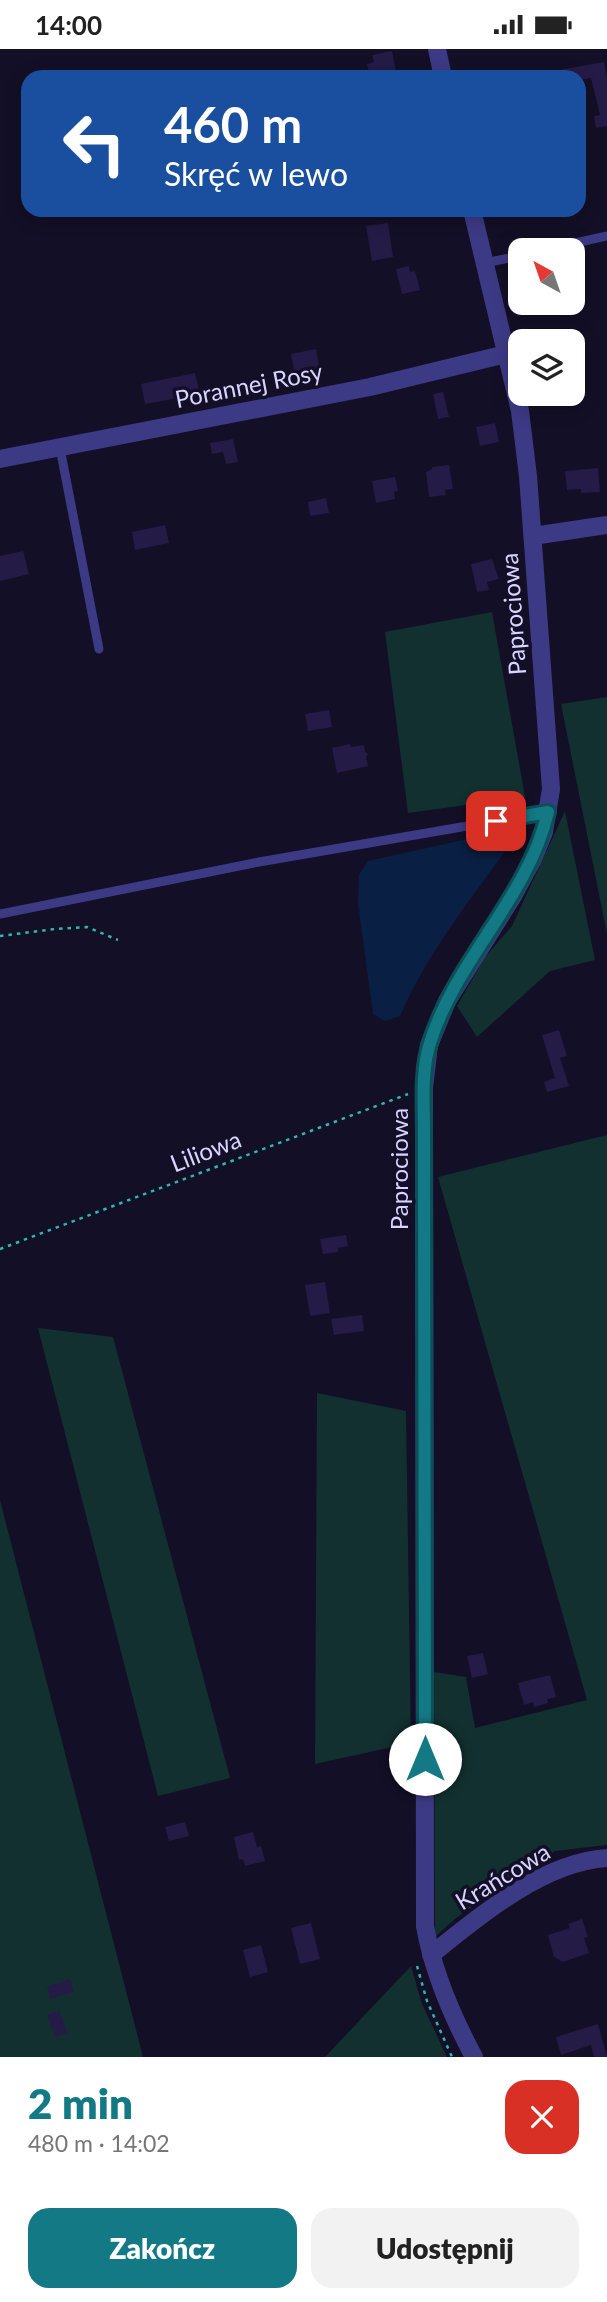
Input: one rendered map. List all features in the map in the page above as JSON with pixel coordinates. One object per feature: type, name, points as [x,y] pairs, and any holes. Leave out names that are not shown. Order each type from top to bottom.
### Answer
[{"type":"street","points":[[437,49],[442,70]]},
{"type":"street","name":"Paprociowa","points":[[474,217],[520,411],[528,476],[536,606],[551,766],[544,832],[513,896],[447,1000],[429,1045],[424,1088],[423,1957],[474,2057]]},
{"type":"street","name":"Porannej Rosy","points":[[0,460],[370,387],[506,354]]},
{"type":"street","points":[[533,536],[607,525]]},
{"type":"street","name":"Krańcowa","points":[[423,1957],[556,1868],[590,1859],[607,1858]]},
{"type":"lane","points":[[585,241],[607,236]]},
{"type":"lane","points":[[484,264],[508,259]]},
{"type":"lane","points":[[60,448],[99,649]]},
{"type":"lane","points":[[0,913],[259,862],[548,812]]},
{"type":"path","points":[[0,936],[88,927],[118,940]]},
{"type":"path","name":"Liliowa","points":[[0,1249],[424,1088]]},
{"type":"path","points":[[423,1957],[427,2001],[452,2057]]},
{"type":"green space","points":[[492,612],[525,797],[408,813],[385,632]]},
{"type":"green space","points":[[607,697],[607,934],[561,704]]},
{"type":"green space","points":[[565,811],[595,960],[550,971],[477,1037],[457,1006],[485,957],[512,926]]},
{"type":"green space","points":[[607,1135],[607,1845],[555,1851],[456,1918],[435,1937],[434,1672],[466,1677],[475,1728],[587,1700],[438,1177]]},
{"type":"green space","points":[[38,1328],[113,1337],[230,1778],[158,1796]]},
{"type":"green space","points":[[317,1393],[406,1411],[411,1743],[315,1764]]},
{"type":"green space","points":[[0,1500],[143,2057],[0,2057]]},
{"type":"green space","points":[[411,1966],[422,2004],[447,2057],[325,2057]]},
{"type":"water","points":[[499,832],[508,834],[509,846],[436,949],[400,1016],[385,1021],[373,1014],[358,903],[359,875],[368,861]]},
{"type":"building","points":[[392,51],[396,70],[369,70],[367,64],[374,62],[372,55]]},
{"type":"building","points":[[604,62],[607,77],[607,126],[596,128],[594,116],[600,115],[591,78],[586,79],[586,70],[560,70]]},
{"type":"building","points":[[388,223],[393,257],[372,261],[366,226]]},
{"type":"building","points":[[409,266],[410,272],[415,271],[420,290],[402,294],[396,269]]},
{"type":"building","points":[[316,349],[320,370],[295,375],[291,354]]},
{"type":"building","points":[[195,373],[200,394],[145,404],[141,384]]},
{"type":"building","points":[[443,392],[449,417],[438,419],[433,394]]},
{"type":"building","points":[[495,423],[499,442],[480,446],[476,427]]},
{"type":"building","points":[[233,439],[238,462],[226,464],[223,452],[212,454],[210,443]]},
{"type":"building","points":[[449,465],[453,489],[445,490],[446,495],[429,497],[426,472],[432,467]]},
{"type":"building","points":[[598,468],[600,492],[581,493],[581,489],[567,490],[565,471]]},
{"type":"building","points":[[395,477],[398,491],[394,492],[395,499],[376,503],[372,481]]},
{"type":"building","points":[[326,498],[329,513],[310,516],[308,502]]},
{"type":"building","points":[[165,525],[169,543],[135,550],[132,532]]},
{"type":"building","points":[[23,551],[29,574],[0,581],[0,556]]},
{"type":"building","points":[[492,559],[499,579],[487,582],[489,590],[477,592],[471,564]]},
{"type":"building","points":[[329,710],[332,727],[308,731],[305,714]]},
{"type":"building","points":[[350,744],[351,747],[364,745],[368,754],[368,766],[337,773],[332,748]]},
{"type":"building","points":[[559,1030],[567,1056],[560,1058],[569,1086],[547,1092],[544,1082],[555,1078],[542,1035]]},
{"type":"building","points":[[346,1235],[348,1246],[338,1248],[338,1252],[323,1254],[320,1239]]},
{"type":"building","points":[[325,1282],[330,1313],[310,1316],[305,1285]]},
{"type":"building","points":[[362,1315],[364,1331],[334,1335],[331,1319]]},
{"type":"building","points":[[483,1653],[488,1674],[472,1678],[467,1656]]},
{"type":"building","points":[[550,1675],[556,1697],[547,1699],[548,1703],[534,1707],[533,1702],[524,1705],[518,1683]]},
{"type":"building","points":[[185,1822],[189,1836],[169,1841],[165,1827]]},
{"type":"building","points":[[253,1832],[265,1861],[245,1866],[243,1859],[239,1860],[234,1837]]},
{"type":"building","points":[[582,1919],[588,1937],[584,1938],[589,1953],[563,1962],[554,1957],[548,1935],[570,1928],[568,1924]]},
{"type":"building","points":[[311,1923],[320,1959],[300,1964],[291,1928]]},
{"type":"building","points":[[261,1945],[268,1972],[250,1977],[243,1950]]},
{"type":"building","points":[[70,1979],[74,1992],[50,1999],[47,1987]]},
{"type":"building","points":[[59,2011],[67,2033],[55,2037],[47,2015]]},
{"type":"building","points":[[598,2024],[607,2057],[594,2057],[591,2045],[561,2055],[556,2037]]},
{"type":"route","points":[[425,1759],[424,1088],[429,1045],[447,1000],[513,896],[533,859],[544,832],[548,812],[496,821]]}]
